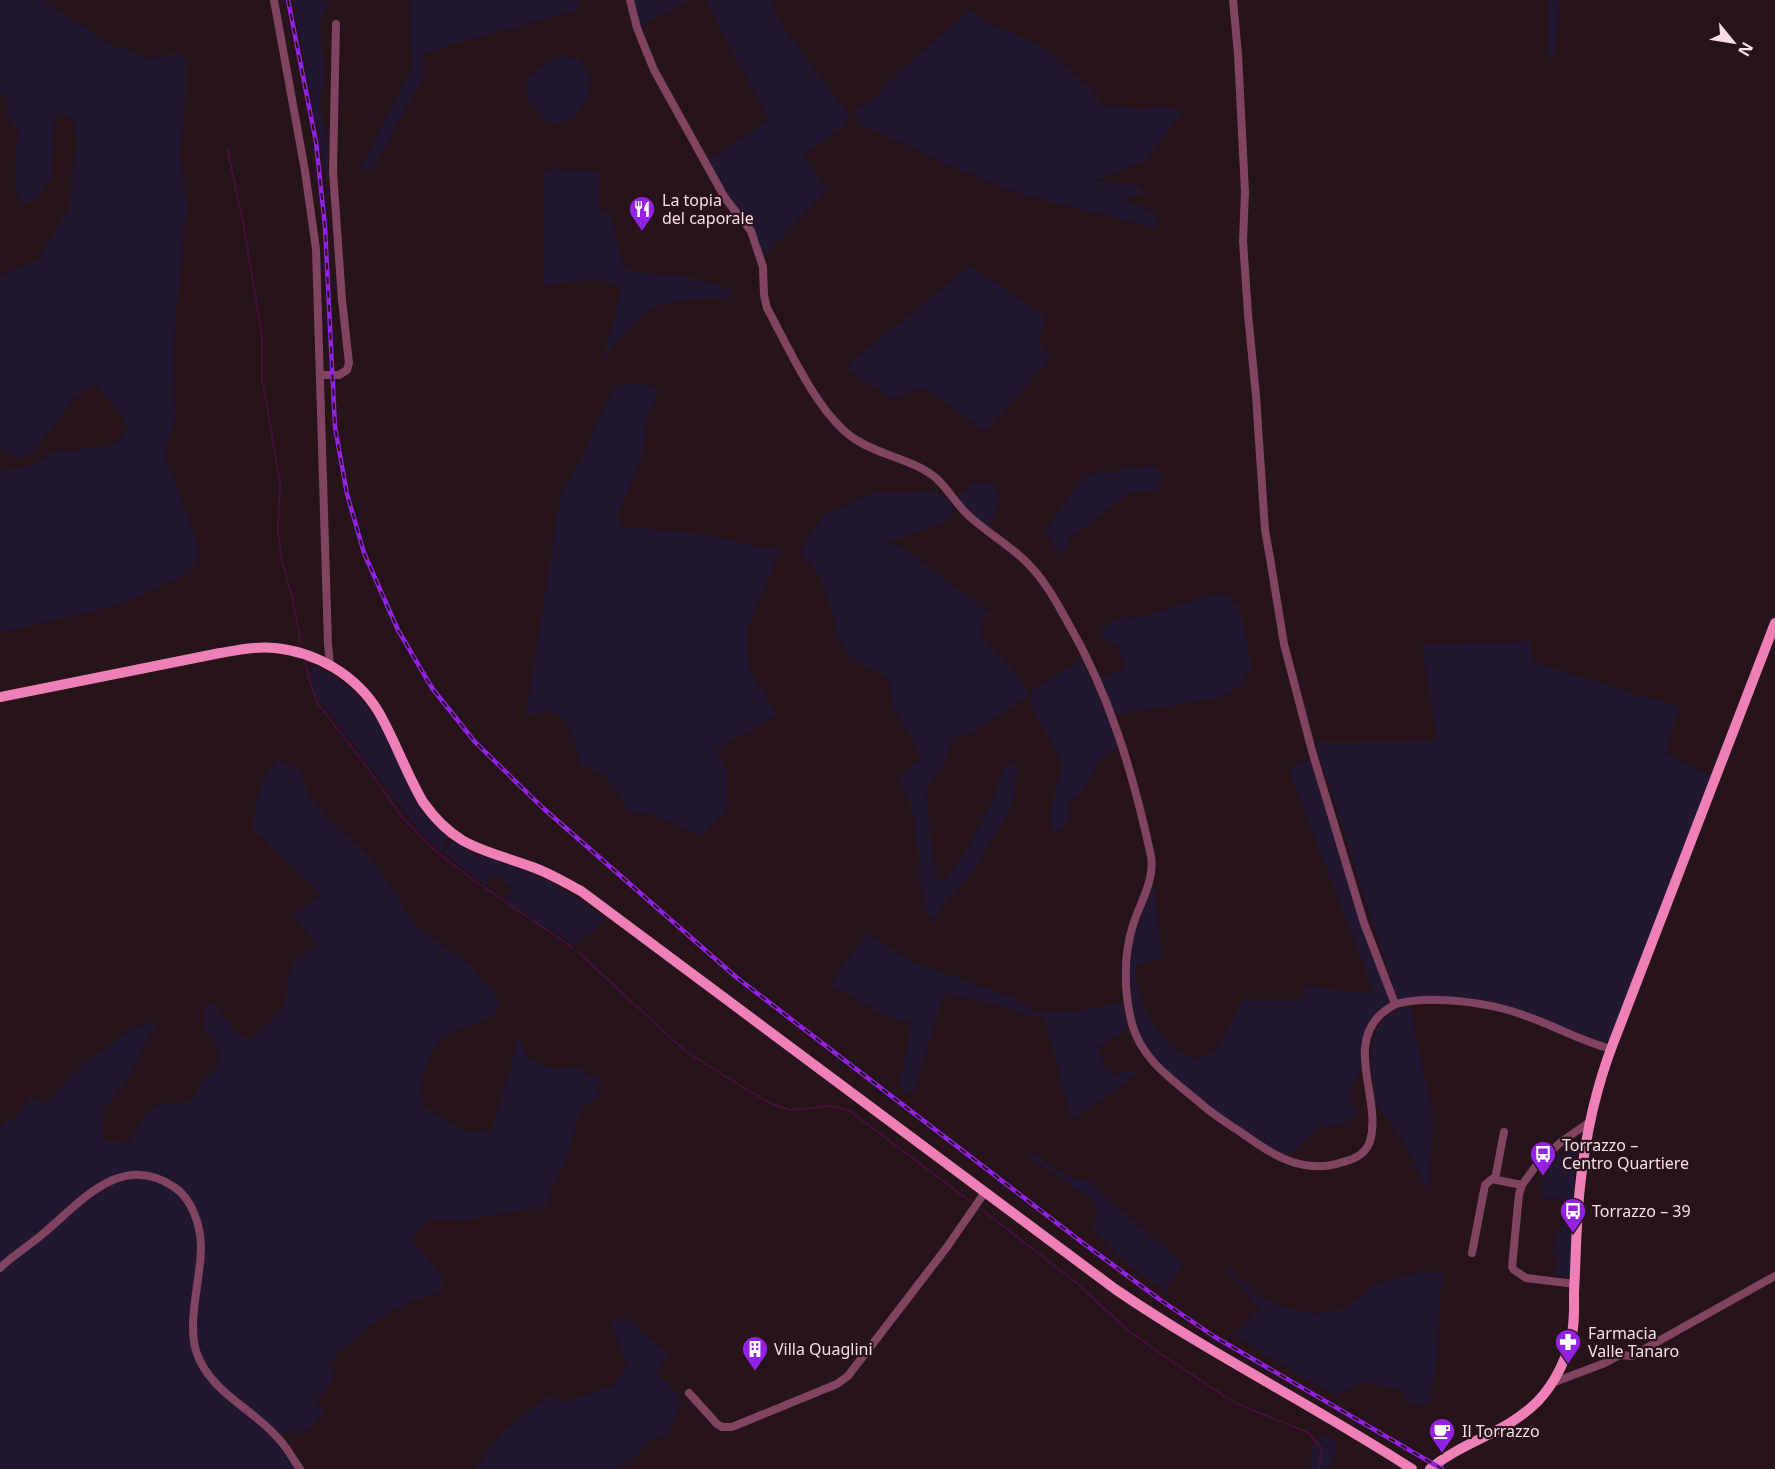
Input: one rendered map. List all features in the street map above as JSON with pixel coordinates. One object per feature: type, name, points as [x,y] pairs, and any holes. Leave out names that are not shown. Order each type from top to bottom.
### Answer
[{"type":"street","points":[[274,0],[305,171],[316,249],[330,665]]},
{"type":"street","points":[[630,0],[637,28],[654,70],[725,198],[751,231],[763,267],[767,308],[820,404],[834,423],[848,435],[868,447],[926,471],[937,478],[966,513],[1034,569],[1080,643],[1120,735],[1143,818],[1152,863],[1150,877],[1128,945],[1126,963],[1129,1009],[1133,1027],[1147,1056],[1159,1069],[1205,1108],[1279,1158],[1303,1165],[1336,1165],[1362,1154],[1370,1140],[1372,1118],[1365,1065],[1368,1035],[1376,1020],[1395,1005],[1432,1001],[1478,1004],[1505,1009],[1587,1042],[1611,1049]]},
{"type":"street","points":[[1233,0],[1245,192],[1243,241],[1260,437],[1265,530],[1284,644],[1312,751],[1364,923],[1395,1005]]},
{"type":"street","points":[[320,375],[339,375],[347,370],[349,363],[333,172],[336,24]]},
{"type":"street","points":[[1430,1469],[1462,1448],[1515,1420],[1538,1401],[1561,1368],[1571,1340],[1580,1188],[1591,1121],[1611,1049],[1775,623]]},
{"type":"street","points":[[0,697],[249,649],[292,650],[330,665],[356,684],[376,709],[423,802],[454,837],[478,850],[536,868],[581,891],[1146,1310],[1367,1440],[1412,1469]]},
{"type":"street","points":[[1575,1284],[1526,1278],[1514,1270],[1519,1200],[1522,1185],[1538,1164],[1561,1142],[1591,1121]]},
{"type":"street","points":[[1495,1179],[1504,1132]]},
{"type":"street","points":[[0,1268],[84,1198],[105,1184],[127,1175],[140,1173],[172,1185],[188,1200],[200,1232],[201,1247],[194,1336],[199,1357],[209,1376],[276,1435],[300,1469]]},
{"type":"street","points":[[1472,1253],[1484,1189],[1488,1182],[1495,1179],[1522,1185]]},
{"type":"street","points":[[689,1393],[717,1424],[722,1427],[732,1427],[837,1384],[857,1366],[947,1247],[985,1192]]},
{"type":"street","points":[[1552,1383],[1620,1355],[1632,1356],[1775,1276]]},
{"type":"shaded area","points":[[0,0],[42,0],[108,43],[150,59],[179,52],[186,61],[186,99],[179,154],[188,209],[184,228],[173,351],[175,419],[164,456],[194,533],[198,550],[196,564],[181,577],[117,605],[0,633],[0,472],[34,464],[54,452],[112,446],[122,439],[127,428],[122,416],[95,384],[75,396],[33,454],[19,459],[0,448],[0,276],[38,260],[69,207],[76,145],[74,121],[64,113],[57,114],[54,120],[51,178],[36,200],[24,204],[19,200],[14,181],[18,131],[8,116],[6,96],[0,93]]},
{"type":"shaded area","points":[[293,0],[328,0],[321,19],[324,81],[319,99],[328,145],[328,188]]},
{"type":"shaded area","points":[[410,0],[577,0],[578,10],[424,54],[424,75],[373,170],[363,171],[361,167],[412,68]]},
{"type":"shaded area","points":[[630,0],[689,0],[637,28]]},
{"type":"shaded area","points":[[706,0],[770,0],[781,24],[848,114],[847,124],[804,155],[827,190],[763,257],[723,191],[708,160],[769,120]]},
{"type":"shaded area","points":[[1549,0],[1560,0],[1554,54],[1548,62]]},
{"type":"shaded area","points":[[970,10],[993,25],[1045,48],[1090,88],[1103,106],[1142,110],[1162,106],[1184,111],[1144,162],[1093,181],[1137,185],[1145,193],[1123,200],[1159,215],[1156,228],[1027,196],[946,164],[863,125],[854,114],[857,108],[874,99],[891,79]]},
{"type":"shaded area","points":[[560,55],[579,59],[591,80],[586,100],[572,121],[549,124],[527,101],[526,79]]},
{"type":"shaded area","points":[[554,169],[600,172],[600,208],[611,215],[622,263],[633,272],[686,276],[728,287],[731,297],[678,301],[659,305],[644,314],[631,326],[602,361],[621,292],[619,286],[602,281],[544,285],[544,171]]},
{"type":"shaded area","points":[[970,266],[1045,316],[1039,343],[1051,358],[986,431],[925,388],[890,398],[848,369],[853,360]]},
{"type":"shaded area","points":[[625,384],[649,385],[659,390],[648,415],[641,461],[618,511],[619,526],[708,535],[756,547],[780,550],[747,629],[748,666],[776,715],[715,750],[728,772],[728,809],[702,835],[645,813],[628,813],[611,782],[599,772],[581,765],[575,742],[563,717],[549,711],[526,716],[560,497],[585,452],[613,391],[616,387]]},
{"type":"shaded area","points":[[1152,465],[1163,474],[1158,490],[1129,493],[1068,539],[1066,548],[1058,554],[1045,531],[1085,475]]},
{"type":"shaded area","points":[[976,482],[992,483],[1000,496],[989,530],[956,498]]},
{"type":"shaded area","points":[[937,492],[952,502],[953,519],[882,545],[899,545],[993,615],[983,618],[980,629],[984,640],[1010,666],[1029,693],[1028,697],[968,734],[952,738],[946,759],[926,788],[937,879],[944,882],[980,827],[1005,766],[1011,764],[1018,770],[1013,804],[975,868],[932,920],[921,885],[916,830],[912,813],[897,779],[922,757],[892,704],[889,681],[882,674],[852,660],[839,640],[831,608],[817,571],[799,552],[824,515],[874,493]]},
{"type":"shaded area","points":[[1223,593],[1239,606],[1252,667],[1240,686],[1218,698],[1113,715],[1098,677],[1124,669],[1119,647],[1107,641],[1101,633],[1107,625],[1128,615],[1130,619]]},
{"type":"shaded area","points":[[1530,641],[1532,662],[1679,707],[1666,754],[1713,776],[1610,1038],[1600,1044],[1469,1000],[1432,996],[1398,1001],[1315,742],[1437,741],[1422,645]]},
{"type":"shaded area","points":[[1081,660],[1118,737],[1117,748],[1100,759],[1082,792],[1069,803],[1068,819],[1060,831],[1054,830],[1049,814],[1062,763],[1030,703],[1033,689]]},
{"type":"shaded area","points":[[313,665],[351,688],[373,713],[418,802],[430,819],[448,837],[443,850],[439,850],[420,831],[322,704],[314,690]]},
{"type":"shaded area","points":[[278,759],[300,772],[310,796],[327,817],[371,858],[416,926],[470,965],[499,1000],[494,1016],[449,1034],[435,1045],[421,1080],[424,1107],[466,1132],[491,1132],[519,1038],[530,1059],[554,1070],[576,1067],[601,1082],[598,1095],[580,1110],[567,1159],[551,1187],[548,1206],[465,1220],[431,1219],[411,1239],[442,1275],[442,1292],[408,1303],[379,1319],[327,1364],[336,1374],[316,1404],[325,1412],[306,1431],[276,1435],[300,1469],[0,1469],[0,1127],[6,1120],[16,1117],[30,1097],[46,1104],[80,1066],[135,1027],[158,1021],[129,1078],[105,1107],[102,1140],[129,1143],[151,1109],[165,1103],[190,1102],[203,1080],[217,1068],[220,1050],[205,1030],[205,1005],[212,1003],[236,1033],[251,1040],[284,1007],[289,975],[294,962],[317,945],[293,916],[322,894],[253,829],[259,792],[267,774]]},
{"type":"shaded area","points":[[1311,760],[1392,1003],[1375,1016],[1364,1037],[1360,1069],[1351,1092],[1355,1115],[1349,1122],[1319,1128],[1285,1157],[1257,1141],[1194,1095],[1147,1052],[1134,1022],[1129,975],[1132,943],[1153,884],[1163,957],[1137,965],[1137,986],[1146,1010],[1166,1041],[1173,1048],[1194,1059],[1210,1054],[1223,1040],[1244,999],[1303,999],[1306,986],[1371,994],[1373,991],[1288,767]]},
{"type":"shaded area","points":[[452,840],[478,854],[547,880],[606,919],[576,946],[504,900],[514,888],[495,875],[485,886],[445,853]]},
{"type":"shaded area","points":[[867,933],[910,961],[1015,998],[1034,1012],[1061,1013],[1123,1003],[1128,1030],[1098,1047],[1102,1062],[1112,1076],[1127,1071],[1142,1070],[1072,1120],[1045,1020],[945,992],[914,1091],[906,1093],[899,1085],[912,1023],[885,1016],[831,984]]},
{"type":"shaded area","points":[[1410,1006],[1434,1123],[1428,1192],[1407,1148],[1391,1123],[1377,1108],[1374,1097],[1371,1057],[1375,1034],[1387,1016]]},
{"type":"shaded area","points":[[1577,1139],[1579,1142],[1573,1199],[1541,1198],[1544,1168],[1573,1140]]},
{"type":"shaded area","points":[[1030,1151],[1065,1175],[1091,1182],[1182,1263],[1166,1289],[1167,1292],[1124,1262],[1093,1229],[1098,1209],[1093,1200],[1029,1157]]},
{"type":"shaded area","points":[[1566,1206],[1573,1207],[1570,1273],[1567,1277],[1555,1275],[1557,1255],[1552,1254],[1555,1234],[1562,1233]]},
{"type":"shaded area","points":[[1227,1267],[1260,1297],[1281,1306],[1312,1314],[1344,1309],[1376,1284],[1431,1270],[1442,1271],[1436,1367],[1431,1398],[1424,1405],[1412,1404],[1400,1389],[1362,1382],[1335,1396],[1235,1336],[1260,1308],[1226,1270]]},
{"type":"shaded area","points":[[627,1320],[669,1354],[655,1371],[682,1399],[669,1433],[653,1438],[629,1462],[614,1469],[475,1469],[502,1433],[548,1396],[565,1402],[613,1386],[627,1367],[611,1321]]},
{"type":"shaded area","points":[[1327,1436],[1335,1441],[1335,1454],[1328,1469],[1310,1469],[1312,1447],[1320,1437]]},
{"type":"waterway","points":[[227,148],[243,223],[262,334],[262,379],[280,482],[278,530],[282,561],[301,644]]},
{"type":"waterway","points":[[305,662],[318,704],[402,817],[438,853],[572,947]]},
{"type":"waterway","points":[[579,953],[685,1051],[772,1104],[790,1110],[831,1106],[850,1111],[971,1202]]},
{"type":"waterway","points":[[981,1209],[1074,1281],[1128,1330],[1158,1352],[1235,1403],[1307,1432],[1322,1448],[1319,1469]]},
{"type":"railway","points":[[288,0],[316,142],[325,227],[335,427],[347,494],[364,553],[398,630],[432,688],[475,742],[543,808],[736,977],[1159,1299],[1215,1337],[1442,1469]]},
{"type":"place","name":"La topia del caporale","points":[[642,232]]},
{"type":"place","name":"Torrazzo – Centro Quartiere","points":[[1543,1177]]},
{"type":"place","name":"Torrazzo – 39","points":[[1573,1234]]},
{"type":"place","name":"Farmacia Valle Tanaro","points":[[1568,1365]]},
{"type":"place","name":"Villa Quaglini","points":[[755,1372]]},
{"type":"place","name":"Il Torrazzo","points":[[1442,1454]]}]
